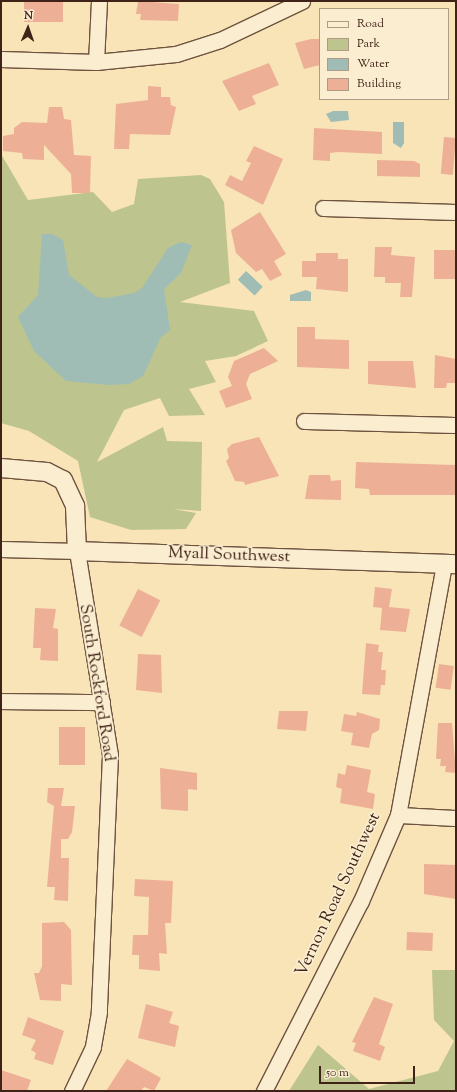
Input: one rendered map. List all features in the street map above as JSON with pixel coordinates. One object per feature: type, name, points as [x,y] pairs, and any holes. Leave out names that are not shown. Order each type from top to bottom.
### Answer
[{"type":"street","points":[[96,62],[99,1]]},
{"type":"street","points":[[1,59],[96,62],[150,58],[193,49],[302,1]]},
{"type":"street","points":[[323,208],[456,212]]},
{"type":"street","points":[[304,421],[456,424]]},
{"type":"street","name":"South Rockford Road","points":[[1,468],[47,472],[63,480],[75,506],[77,551],[110,755],[99,1012],[93,1047],[72,1091]]},
{"type":"street","name":"Myall Southwest","points":[[1,549],[450,564]]},
{"type":"street","name":"Vernon Road Southwest","points":[[264,1091],[361,901],[398,816],[450,564]]},
{"type":"street","points":[[1,701],[102,702]]},
{"type":"street","points":[[398,816],[456,818]]},
{"type":"green space","points":[[1,154],[28,200],[93,192],[112,212],[134,204],[138,179],[201,175],[210,179],[224,202],[230,283],[180,302],[254,311],[268,341],[236,356],[205,361],[216,382],[189,389],[205,415],[169,416],[160,398],[124,410],[97,462],[163,427],[167,441],[202,442],[201,511],[173,509],[196,513],[186,529],[131,530],[90,517],[78,461],[29,431],[1,423]]},
{"type":"green space","points":[[432,970],[456,970],[456,1091],[289,1091],[318,1045],[369,1089],[438,1071],[454,1041],[434,1020]]},
{"type":"water","points":[[333,111],[348,111],[349,120],[331,122],[326,114]]},
{"type":"water","points":[[393,122],[404,122],[404,143],[401,148],[393,143]]},
{"type":"water","points":[[42,234],[52,234],[63,240],[69,275],[97,297],[107,298],[134,293],[142,288],[168,248],[181,242],[192,245],[181,273],[164,289],[170,330],[161,337],[143,376],[129,384],[109,385],[66,381],[34,351],[18,317],[38,295]]},
{"type":"water","points":[[246,271],[263,287],[255,295],[238,280]]},
{"type":"water","points":[[306,290],[311,292],[311,301],[290,301],[290,295]]},
{"type":"building","points":[[24,1],[63,1],[63,22],[24,22]]},
{"type":"building","points":[[138,1],[179,4],[178,21],[140,20],[141,14],[136,14]]},
{"type":"building","points":[[311,39],[319,39],[319,65],[304,69],[295,43]]},
{"type":"building","points":[[269,63],[279,85],[252,96],[256,104],[239,111],[222,81]]},
{"type":"building","points":[[148,86],[161,87],[161,97],[170,97],[171,105],[176,107],[170,135],[130,134],[129,149],[114,149],[116,104],[148,100]]},
{"type":"building","points":[[49,107],[62,107],[64,119],[71,120],[74,155],[91,156],[90,193],[72,193],[71,174],[44,145],[44,160],[23,159],[22,153],[3,151],[3,136],[14,134],[14,128],[22,122],[47,123]]},
{"type":"building","points":[[314,128],[382,132],[382,154],[338,152],[330,153],[330,161],[313,160]]},
{"type":"building","points":[[444,137],[456,138],[453,175],[441,174]]},
{"type":"building","points":[[254,146],[283,159],[263,205],[225,185],[230,175],[242,181],[251,163],[246,161]]},
{"type":"building","points":[[377,160],[414,161],[420,164],[420,177],[377,176]]},
{"type":"building","points":[[260,212],[286,254],[274,261],[282,275],[270,281],[262,269],[256,272],[236,253],[231,230]]},
{"type":"building","points":[[375,247],[392,247],[391,255],[415,257],[412,297],[400,297],[401,283],[385,283],[385,277],[374,277]]},
{"type":"building","points":[[434,250],[456,250],[456,279],[434,279]]},
{"type":"building","points":[[316,253],[338,253],[338,259],[348,259],[348,292],[316,289],[317,277],[302,277],[302,261],[316,261]]},
{"type":"building","points":[[297,327],[315,327],[315,339],[349,340],[349,369],[297,367]]},
{"type":"building","points":[[264,348],[278,361],[250,374],[246,384],[252,399],[226,408],[219,391],[232,386],[228,377],[234,361]]},
{"type":"building","points":[[435,355],[456,359],[456,383],[447,383],[446,388],[434,388]]},
{"type":"building","points":[[368,361],[413,361],[416,388],[368,384]]},
{"type":"building","points":[[259,437],[279,476],[245,485],[244,482],[235,481],[226,461],[229,458],[227,449],[232,444]]},
{"type":"building","points":[[356,462],[456,465],[456,495],[370,495],[369,489],[355,488]]},
{"type":"building","points":[[309,475],[330,475],[331,481],[341,480],[341,500],[305,499]]},
{"type":"building","points":[[375,587],[392,589],[389,607],[410,609],[406,632],[380,630],[382,608],[373,607]]},
{"type":"building","points":[[138,589],[160,600],[142,637],[119,626]]},
{"type":"building","points":[[35,608],[56,609],[53,628],[58,629],[58,661],[40,660],[41,648],[33,648]]},
{"type":"building","points":[[366,643],[379,645],[378,652],[383,652],[381,670],[386,670],[385,685],[381,685],[380,695],[362,694]]},
{"type":"building","points":[[138,654],[161,655],[162,693],[136,690]]},
{"type":"building","points":[[439,664],[454,666],[451,690],[436,688]]},
{"type":"building","points":[[279,711],[308,711],[306,731],[277,729]]},
{"type":"building","points":[[357,712],[380,719],[379,730],[372,734],[369,748],[351,745],[353,733],[341,731],[344,714],[356,716]]},
{"type":"building","points":[[438,723],[452,723],[456,773],[445,772],[446,766],[440,766],[441,759],[436,759]]},
{"type":"building","points":[[59,727],[85,727],[85,765],[59,765]]},
{"type":"building","points":[[347,765],[371,770],[367,792],[375,794],[373,809],[340,803],[342,789],[336,787],[338,773],[345,775]]},
{"type":"building","points":[[160,768],[197,773],[197,790],[188,789],[188,811],[161,809]]},
{"type":"building","points":[[48,788],[64,788],[61,806],[75,806],[72,832],[68,839],[61,839],[61,858],[69,858],[68,901],[54,900],[55,887],[47,887],[54,806],[47,802]]},
{"type":"building","points":[[424,864],[456,865],[456,899],[424,894]]},
{"type":"building","points":[[135,879],[173,881],[171,923],[165,923],[167,954],[159,953],[160,971],[139,969],[139,955],[132,955],[133,935],[148,935],[149,897],[134,896]]},
{"type":"building","points":[[64,922],[71,930],[72,985],[61,984],[61,1001],[40,1000],[34,973],[39,973],[42,966],[42,923]]},
{"type":"building","points":[[407,932],[433,933],[432,951],[406,950]]},
{"type":"building","points":[[374,997],[393,1004],[379,1044],[385,1047],[380,1061],[353,1051],[356,1043],[352,1042]]},
{"type":"building","points":[[146,1004],[173,1012],[169,1023],[179,1026],[175,1047],[138,1038]]},
{"type":"building","points":[[28,1017],[64,1031],[53,1065],[34,1059],[36,1053],[31,1050],[36,1040],[22,1035]]},
{"type":"building","points":[[127,1059],[161,1078],[154,1091],[144,1087],[141,1091],[106,1091]]},
{"type":"building","points":[[1,1070],[31,1080],[27,1091],[1,1091]]}]
